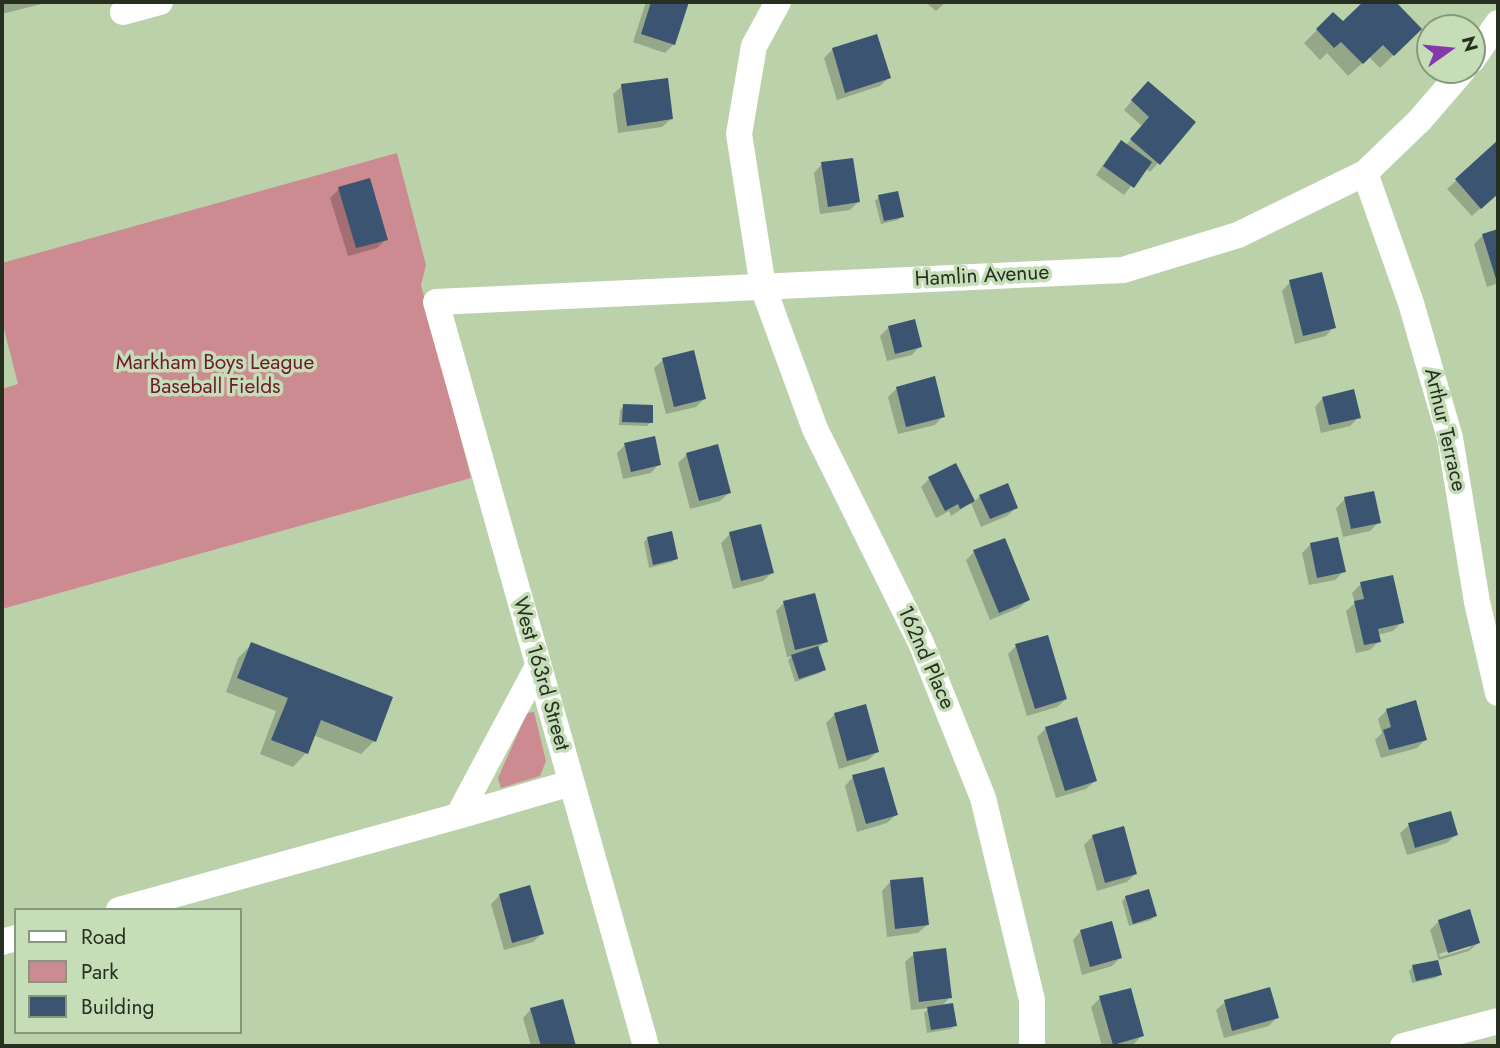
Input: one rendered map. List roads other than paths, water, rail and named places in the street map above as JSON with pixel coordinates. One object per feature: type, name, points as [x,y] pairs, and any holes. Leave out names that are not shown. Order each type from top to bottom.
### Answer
[{"type":"street","points":[[123,12],[160,2]]},
{"type":"street","name":"162nd Place","points":[[778,2],[754,46],[739,134],[763,287],[815,429],[921,643],[983,798],[1032,1000],[1032,1046]]},
{"type":"street","points":[[1486,40],[1498,23]]},
{"type":"street","name":"Hamlin Avenue","points":[[436,302],[1122,270],[1238,235],[1365,173],[1420,120],[1451,84]]},
{"type":"street","name":"Arthur Terrace","points":[[1365,173],[1411,303],[1450,438],[1476,603],[1498,692]]},
{"type":"street","name":"West 163rd Street","points":[[436,302],[646,1046]]},
{"type":"street","points":[[458,816],[538,666]]},
{"type":"street","points":[[126,908],[571,783]]},
{"type":"street","points":[[1403,1046],[1498,1021]]},
{"type":"park label","name":"Markham Boys League Baseball Fields","points":[[215,376]]}]
